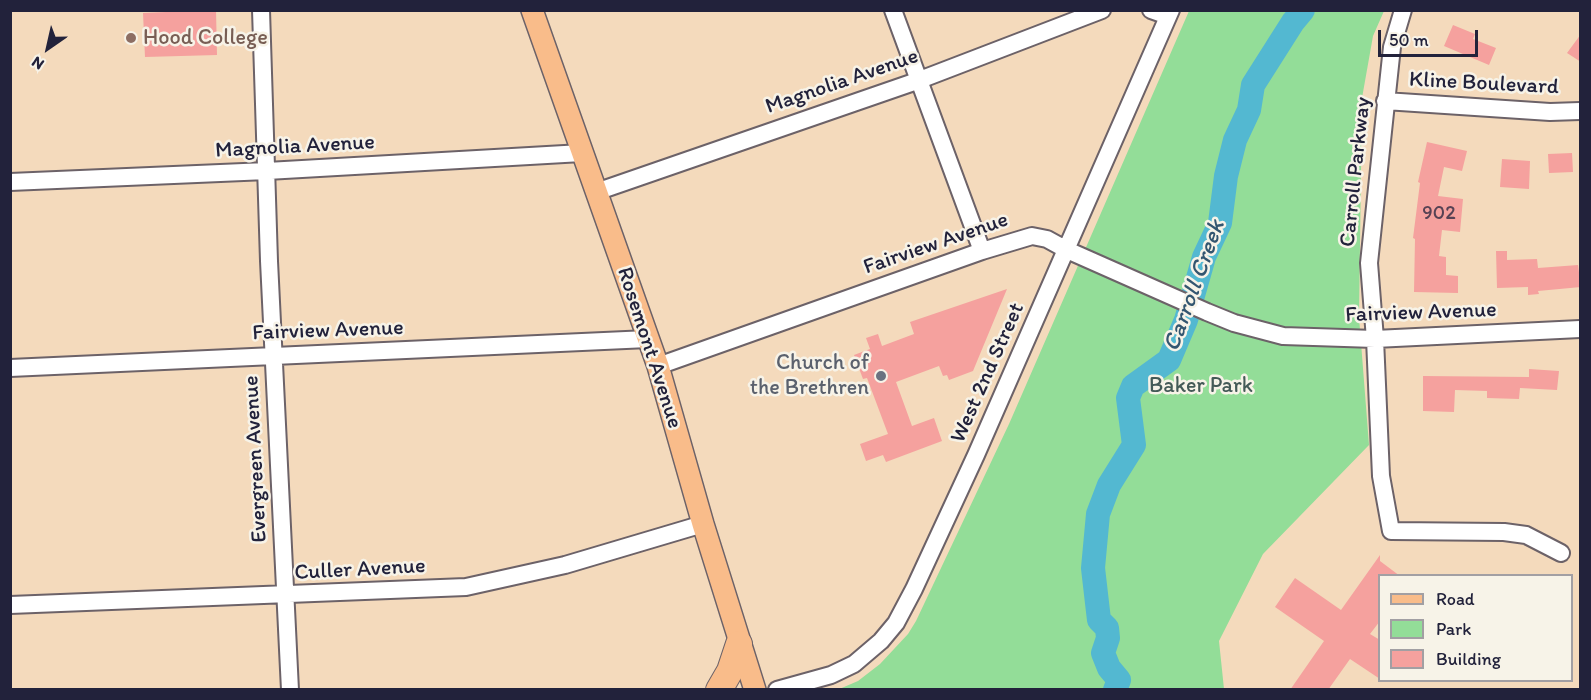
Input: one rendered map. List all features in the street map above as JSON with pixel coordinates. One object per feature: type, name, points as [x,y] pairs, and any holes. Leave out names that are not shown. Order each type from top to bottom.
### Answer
[{"type":"highway","points":[[719,690],[730,671],[739,644]]},
{"type":"main road","name":"Rosemont Avenue","points":[[532,10],[658,366],[754,690]]},
{"type":"street","name":"Evergreen Avenue","points":[[261,10],[273,356],[290,690]]},
{"type":"street","points":[[893,10],[917,81],[982,251]]},
{"type":"street","name":"Magnolia Avenue","points":[[596,192],[917,81],[1102,10]]},
{"type":"street","points":[[1151,10],[1169,13]]},
{"type":"street","name":"Carroll Parkway","points":[[1404,10],[1392,47],[1369,264],[1381,476],[1391,531],[1504,532],[1526,535],[1561,553]]},
{"type":"street","name":"West 2nd Street","points":[[777,690],[831,675],[854,664],[882,641],[896,623],[976,455],[1169,13]]},
{"type":"street","name":"Kline Boulevard","points":[[1385,101],[1550,112],[1581,111]]},
{"type":"street","name":"Magnolia Avenue","points":[[10,182],[267,171],[582,153]]},
{"type":"street","name":"Fairview Avenue","points":[[658,366],[982,251],[1032,236],[1047,239],[1066,250],[1207,312],[1250,328],[1283,336],[1375,339],[1581,329]]},
{"type":"street","name":"Fairview Avenue","points":[[10,368],[563,345],[648,339]]},
{"type":"street","name":"Culler Avenue","points":[[10,605],[286,596],[466,587],[565,565],[703,524]]},
{"type":"green space","name":"Baker Park","points":[[1189,11],[1384,11],[1373,36],[1362,98],[1359,317],[1369,445],[1263,554],[1219,641],[1224,689],[837,690],[858,681],[880,664],[908,634],[916,621],[1009,424]]},
{"type":"building","points":[[166,10],[216,10],[217,55],[145,57],[143,13],[166,12]]},
{"type":"building","points":[[1453,25],[1475,34],[1473,39],[1496,48],[1489,65],[1444,46]]},
{"type":"building","points":[[1581,34],[1581,62],[1567,53]]},
{"type":"building","points":[[1427,142],[1467,151],[1462,171],[1444,167],[1438,196],[1463,199],[1460,232],[1442,230],[1439,256],[1446,257],[1446,275],[1458,276],[1458,293],[1414,292],[1415,239],[1413,238],[1420,183],[1418,182]]},
{"type":"building","points":[[1572,153],[1573,172],[1549,173],[1548,154]]},
{"type":"building","points":[[1502,159],[1530,161],[1529,189],[1500,187]]},
{"type":"building","points":[[1496,251],[1507,251],[1507,260],[1537,259],[1538,268],[1578,265],[1581,287],[1538,291],[1539,294],[1528,295],[1528,287],[1497,288]]},
{"type":"building","name":"Church of the Brethren","points":[[1007,289],[973,371],[949,380],[947,375],[943,376],[939,366],[896,382],[912,426],[934,418],[942,441],[886,462],[883,455],[866,461],[860,444],[888,434],[867,378],[863,379],[854,355],[870,349],[866,338],[878,334],[882,346],[914,334],[910,322]]},
{"type":"building","points":[[1529,369],[1559,371],[1557,390],[1520,388],[1519,399],[1487,398],[1487,391],[1455,390],[1454,412],[1423,411],[1423,376],[1529,377]]},
{"type":"building","points":[[1380,555],[1380,561],[1397,574],[1378,574],[1378,624],[1370,634],[1378,639],[1378,678],[1350,659],[1328,690],[1290,690],[1324,641],[1275,607],[1295,578],[1341,610]]},
{"type":"waterway","name":"Carroll Creek","points":[[1115,690],[1119,680],[1109,668],[1103,653],[1108,638],[1107,628],[1099,620],[1093,568],[1098,514],[1109,485],[1134,445],[1128,398],[1133,386],[1169,360],[1186,320],[1204,257],[1220,223],[1226,176],[1235,140],[1249,110],[1253,85],[1303,10]]},
{"type":"place","name":"Hood College","points":[[131,38]]},
{"type":"place","name":"Church of the Brethren","points":[[881,376]]}]
